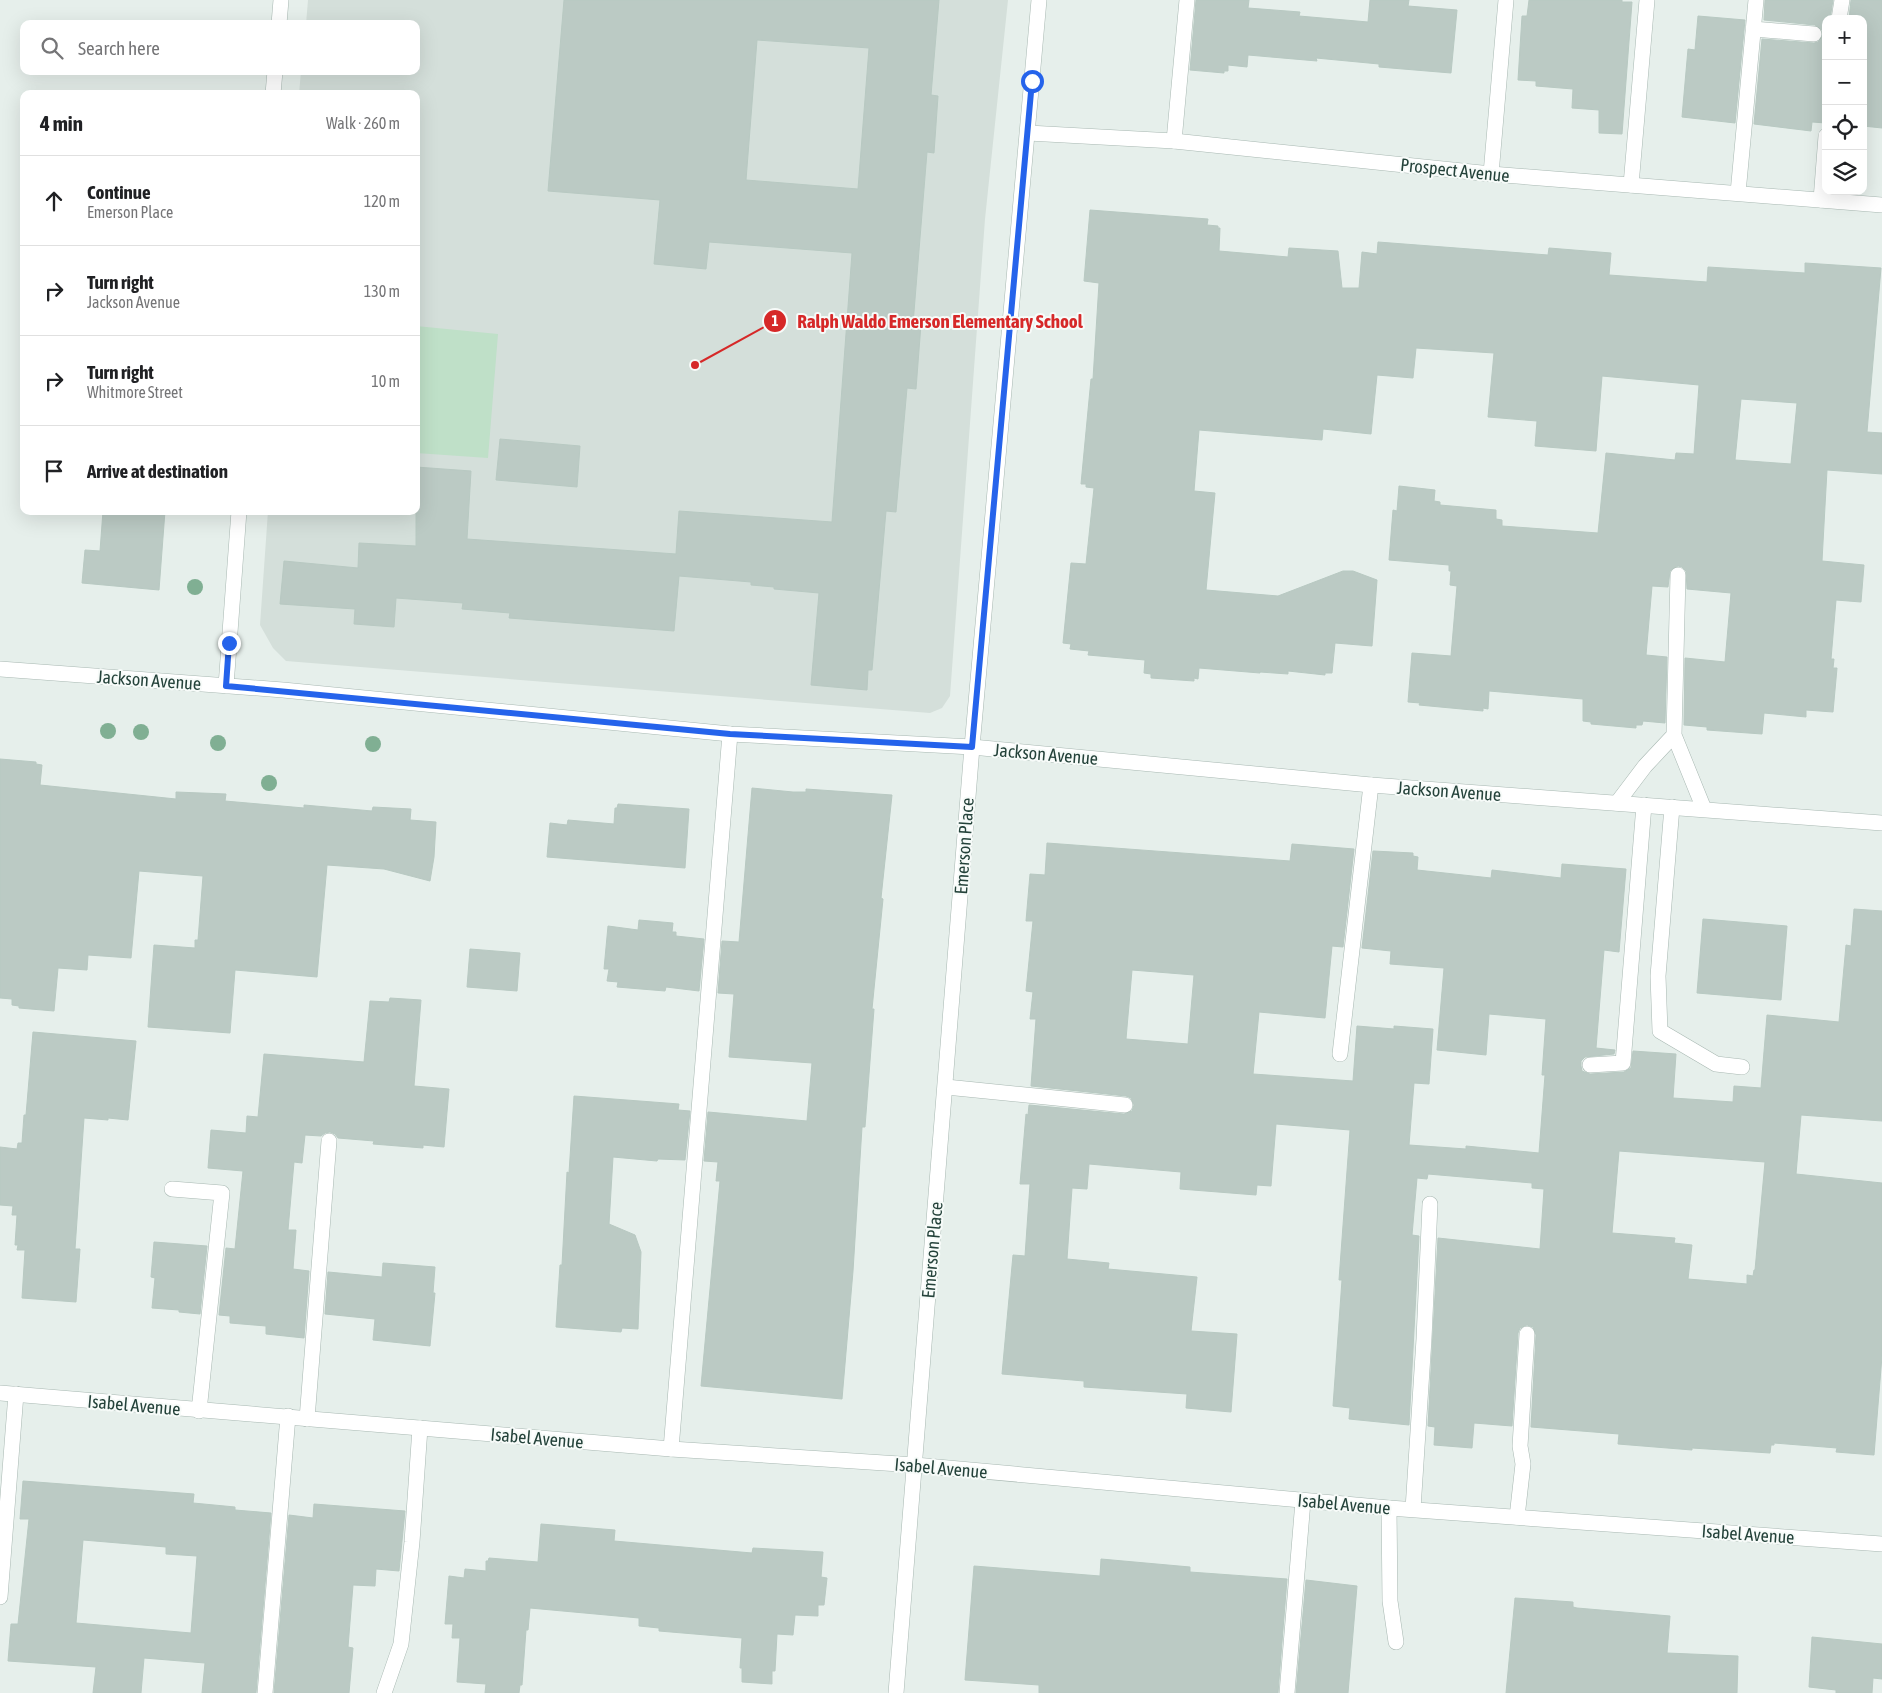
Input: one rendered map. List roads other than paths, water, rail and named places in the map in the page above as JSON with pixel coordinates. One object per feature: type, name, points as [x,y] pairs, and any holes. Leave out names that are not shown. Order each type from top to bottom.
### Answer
[{"type":"street","points":[[279,20],[281,0]]},
{"type":"street","name":"Emerson Place","points":[[896,1693],[972,747],[1040,0]]},
{"type":"street","points":[[1174,141],[1188,0]]},
{"type":"street","points":[[1491,174],[1506,0]]},
{"type":"street","points":[[1631,185],[1647,0]]},
{"type":"street","points":[[1738,193],[1756,0]]},
{"type":"street","points":[[1840,15],[1842,0]]},
{"type":"street","points":[[1753,29],[1814,34]]},
{"type":"street","points":[[273,90],[275,75]]},
{"type":"street","name":"Prospect Avenue","points":[[1028,133],[1174,141],[1491,174],[1882,205]]},
{"type":"street","points":[[1821,200],[1825,150]]},
{"type":"street","points":[[226,686],[239,515]]},
{"type":"street","points":[[1678,575],[1674,735],[1704,809]]},
{"type":"street","name":"Jackson Avenue","points":[[0,668],[226,686],[730,734],[972,747],[1371,785],[1882,823]]},
{"type":"street","points":[[672,1449],[730,734]]},
{"type":"street","points":[[1617,804],[1645,766],[1674,735]]},
{"type":"street","points":[[1340,1054],[1371,785]]},
{"type":"street","points":[[1590,1065],[1623,1064],[1644,805]]},
{"type":"street","points":[[1672,807],[1658,976],[1660,1031],[1716,1064],[1742,1067]]},
{"type":"street","points":[[946,1087],[1125,1105]]},
{"type":"street","points":[[308,1419],[329,1141]]},
{"type":"street","points":[[172,1189],[222,1193],[199,1411]]},
{"type":"street","points":[[1413,1509],[1424,1339],[1430,1204]]},
{"type":"street","points":[[1518,1517],[1523,1464],[1520,1446],[1527,1334]]},
{"type":"street","name":"Isabel Avenue","points":[[0,1393],[672,1449],[914,1465],[1389,1508],[1882,1544]]},
{"type":"street","points":[[0,1597],[16,1394]]},
{"type":"street","points":[[265,1693],[288,1416]]},
{"type":"street","points":[[384,1693],[401,1644],[412,1542],[420,1428]]},
{"type":"street","points":[[1287,1693],[1303,1500]]},
{"type":"street","points":[[1389,1508],[1390,1601],[1396,1642]]},
{"type":"place","name":"Ralph Waldo Emerson Elementary School","points":[[695,365]]}]
